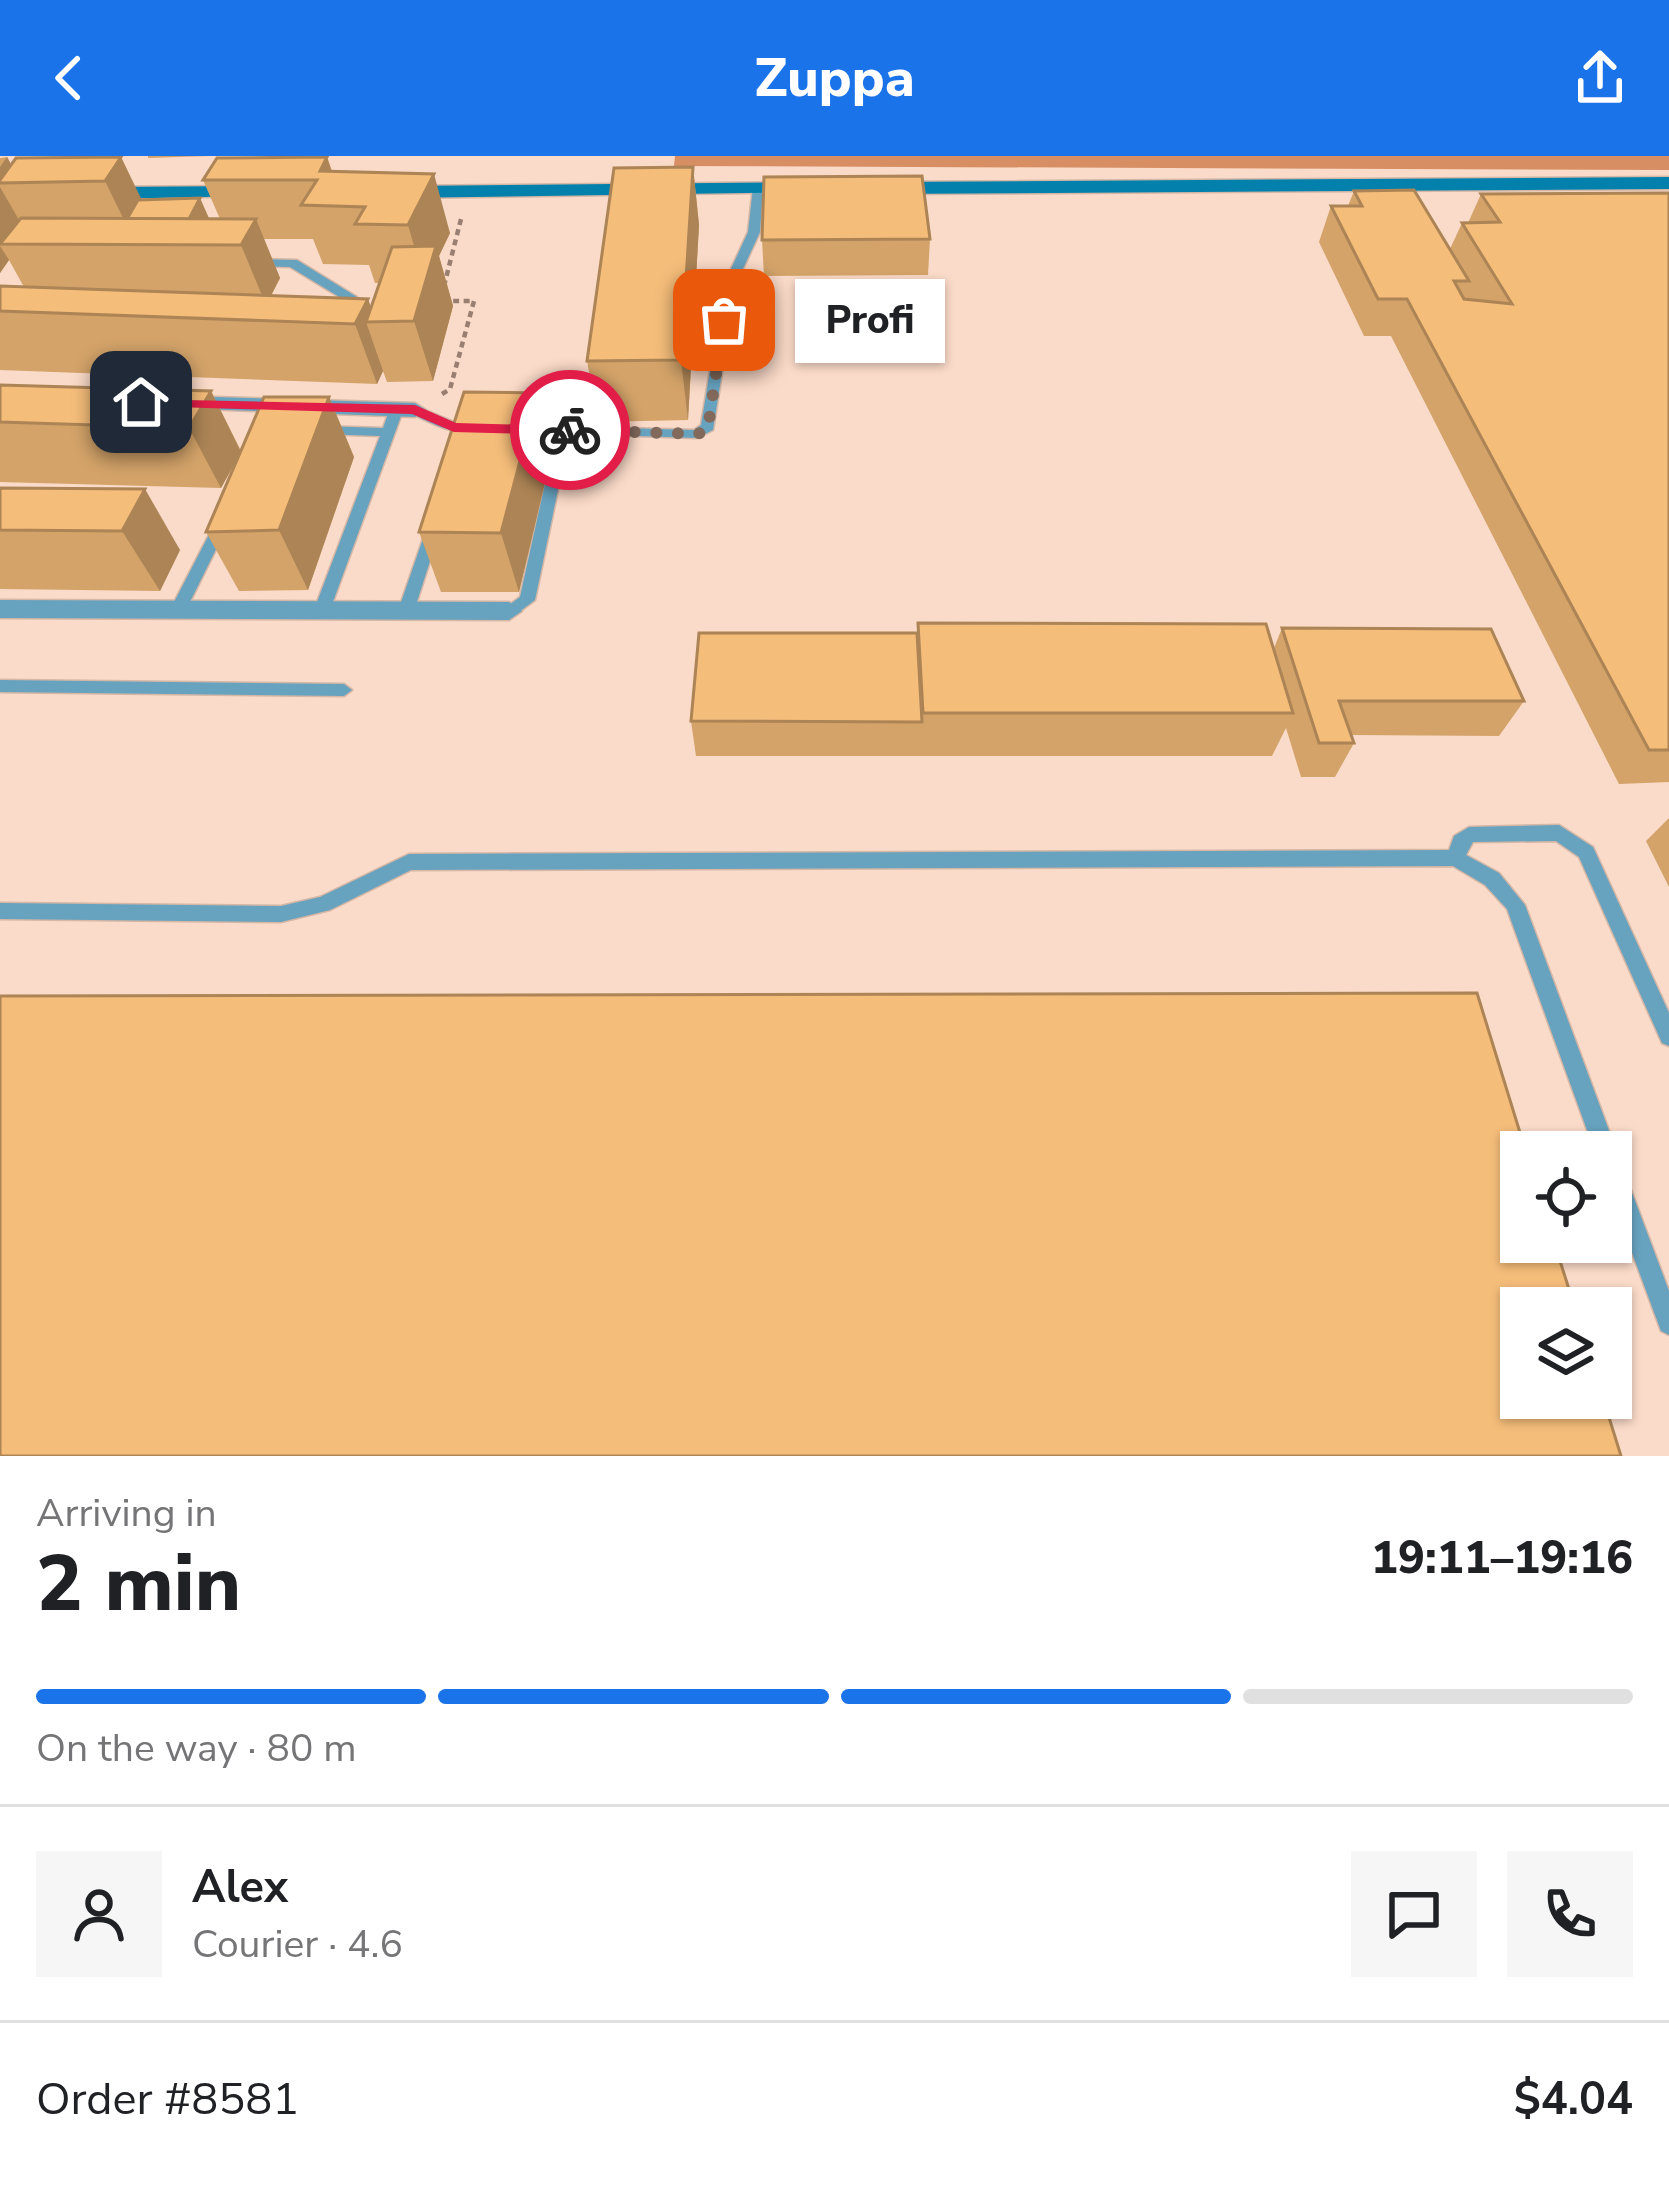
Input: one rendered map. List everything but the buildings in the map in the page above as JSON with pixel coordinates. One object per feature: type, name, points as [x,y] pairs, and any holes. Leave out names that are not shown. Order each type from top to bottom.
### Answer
[{"type":"main road","points":[[871,188],[1669,182]]},
{"type":"main road","points":[[377,192],[825,188]]},
{"type":"main road","points":[[71,193],[259,192]]},
{"type":"street","points":[[165,403],[406,409]]},
{"type":"street","points":[[0,609],[509,611]]},
{"type":"lane","points":[[512,429],[698,434],[708,428],[730,284],[754,232],[757,189]]},
{"type":"lane","points":[[248,263],[293,263],[352,301],[340,329]]},
{"type":"lane","points":[[322,610],[388,433],[406,409],[454,427],[489,428]]},
{"type":"lane","points":[[460,448],[467,428]]},
{"type":"lane","points":[[294,429],[388,433]]},
{"type":"lane","points":[[509,611],[527,600],[557,461]]},
{"type":"lane","points":[[178,610],[230,507]]},
{"type":"lane","points":[[406,611],[440,509]]},
{"type":"lane","points":[[0,686],[344,690]]},
{"type":"lane","points":[[1456,858],[1461,841],[1469,835],[1558,833],[1572,838],[1586,852],[1669,1036]]},
{"type":"lane","points":[[0,911],[281,914],[322,904],[410,862],[1456,858],[1492,879],[1515,905],[1598,1131]]},
{"type":"lane","points":[[1632,1223],[1669,1323]]},
{"type":"path","points":[[406,409],[450,389],[474,301],[440,301],[465,204]]},
{"type":"shaded area","points":[[675,156],[1669,156],[1669,170],[674,166]]},
{"type":"way so far","points":[[570,430],[698,434],[708,428],[724,320]]},
{"type":"place","name":"Profi","points":[[724,320]]},
{"type":"route","points":[[141,402],[415,410],[454,427],[570,430]]}]
